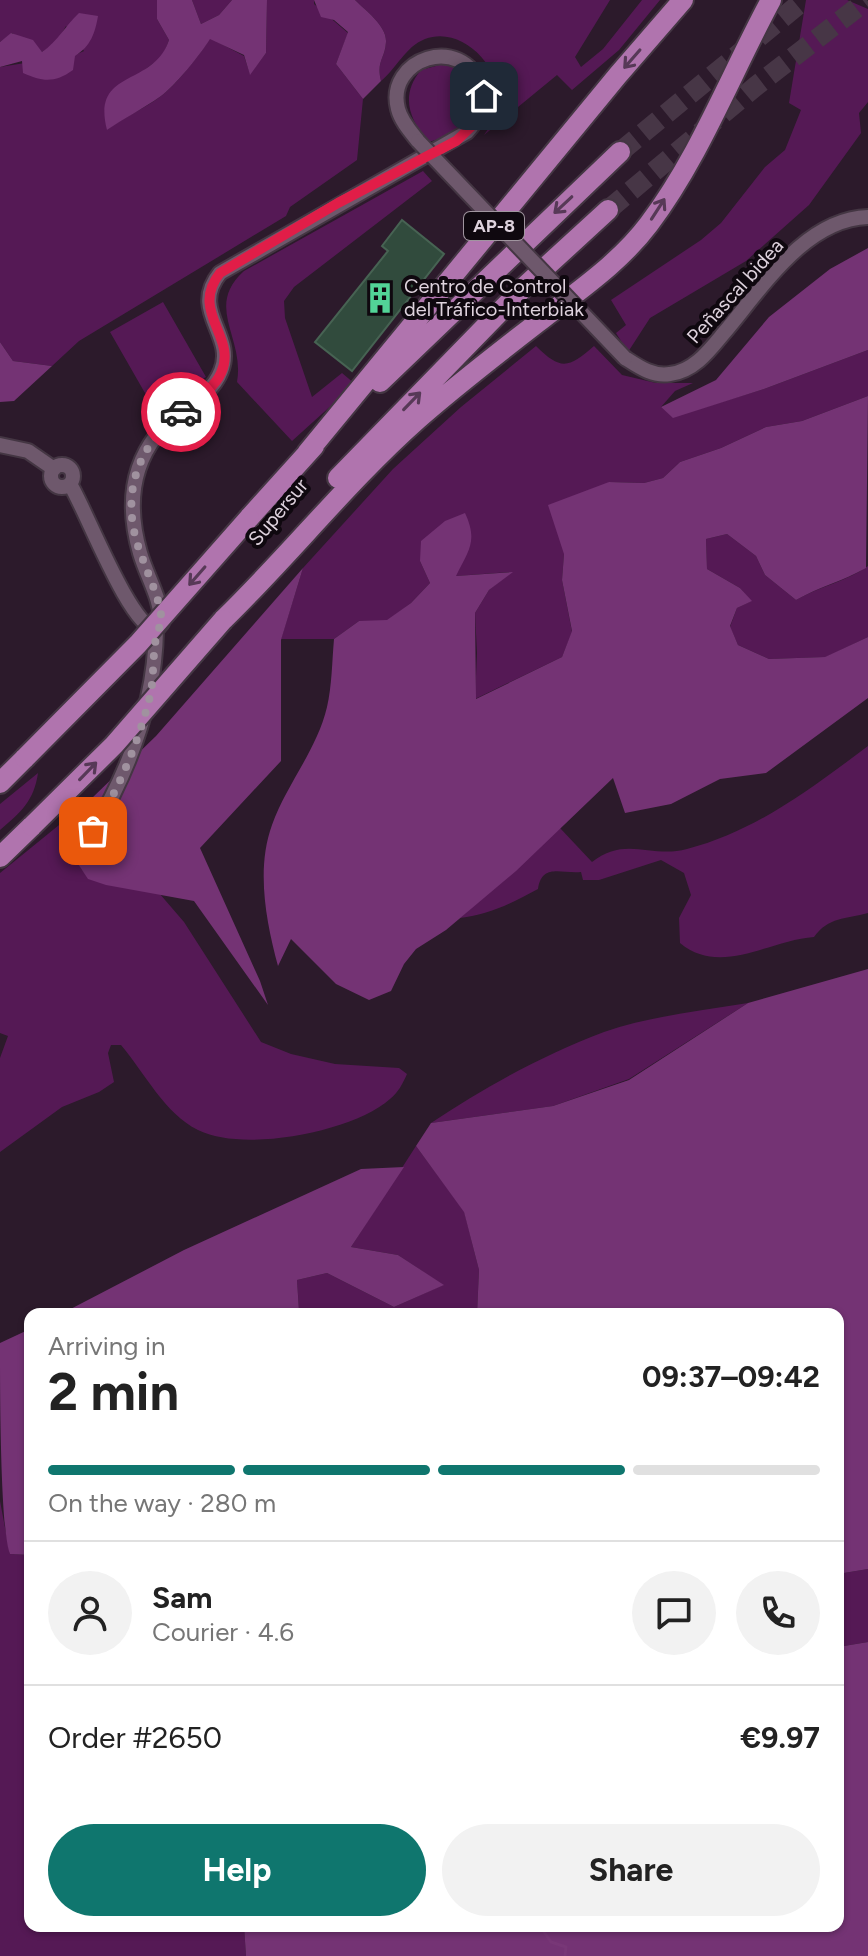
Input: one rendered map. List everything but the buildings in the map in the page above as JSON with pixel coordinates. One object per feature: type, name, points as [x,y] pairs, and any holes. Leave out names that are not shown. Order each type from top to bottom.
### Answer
[{"type":"highway","name":"AP-8","points":[[307,453],[683,0]]},
{"type":"highway","points":[[270,566],[417,420],[597,276],[649,224],[684,166],[771,0]]},
{"type":"highway","name":"Supersur","points":[[0,783],[138,644],[307,453],[620,152]]},
{"type":"highway","name":"Supersur","points":[[0,857],[114,745],[270,566],[335,482],[524,287],[608,210]]},
{"type":"street","name":"Peñascal bidea","points":[[156,630],[162,623],[161,605],[140,554],[132,503],[133,481],[142,455],[162,428],[212,385],[221,373],[225,355],[208,306],[210,288],[220,273],[467,132],[476,122],[484,96],[475,74],[461,61],[449,56],[423,59],[410,69],[401,82],[397,109],[418,141],[625,358],[641,369],[667,375],[693,365],[771,277],[808,241],[840,224],[868,217]]},
{"type":"street","points":[[0,445],[28,451],[54,469],[54,483],[64,487],[70,484],[85,508],[99,544],[137,617],[147,628],[156,630],[155,671],[146,712],[93,831]]},
{"type":"shaded area","points":[[0,0],[157,0],[157,19],[169,40],[163,56],[139,74],[107,130],[167,91],[210,38],[244,56],[250,74],[266,53],[267,0],[314,0],[314,4],[348,33],[336,64],[363,99],[357,160],[290,207],[286,216],[79,341],[52,366],[13,361],[0,342],[0,67],[84,51],[66,26],[57,42],[42,52],[12,33],[0,42]]},
{"type":"shaded area","points":[[157,0],[192,0],[201,24],[219,15],[232,0],[267,0],[266,53],[250,75],[244,55],[210,39],[167,91],[107,130],[104,110],[108,97],[115,87],[150,66],[169,40],[157,19]]},
{"type":"shaded area","points":[[192,0],[232,0],[219,15],[201,24]]},
{"type":"shaded area","points":[[314,0],[355,0],[383,30],[386,42],[380,64],[381,81],[363,99],[336,64],[348,32],[334,20],[321,17]]},
{"type":"shaded area","points":[[355,0],[610,0],[575,57],[581,67],[603,49],[642,0],[660,0],[619,50],[572,90],[557,75],[484,135],[497,111],[498,89],[493,75],[477,52],[452,38],[439,36],[425,39],[412,47],[381,81],[380,64],[385,36],[375,19]]},
{"type":"shaded area","points":[[806,0],[847,0],[868,9],[868,102],[859,113],[861,133],[809,205],[746,261],[650,318],[628,352],[616,333],[626,325],[611,300],[701,240],[721,223],[765,167],[785,150],[801,110],[789,103]]},
{"type":"shaded area","points":[[79,13],[98,16],[91,39],[75,56],[73,70],[49,80],[23,73],[22,61],[0,67],[0,42],[11,33],[33,40],[42,52]]},
{"type":"shaded area","points":[[447,63],[465,75],[473,93],[473,103],[465,122],[457,130],[428,142],[412,116],[411,89],[421,70]]},
{"type":"shaded area","points":[[423,171],[432,181],[294,287],[284,301],[285,318],[312,397],[342,373],[355,384],[292,441],[237,382],[236,351],[226,310],[227,297],[233,284],[244,271]]},
{"type":"shaded area","points":[[868,248],[868,350],[764,389],[673,418],[661,407],[716,380],[769,317],[830,269]]},
{"type":"shaded area","points":[[163,302],[206,377],[153,407],[110,332]]},
{"type":"shaded area","points":[[0,342],[13,361],[52,366],[14,401],[0,402]]},
{"type":"shaded area","points":[[536,346],[552,360],[565,364],[578,359],[594,346],[622,375],[656,383],[693,383],[675,391],[661,407],[673,417],[764,389],[868,350],[868,396],[802,421],[766,427],[721,448],[680,462],[663,478],[644,483],[609,482],[564,554],[562,580],[572,632],[562,657],[475,699],[475,613],[489,590],[511,572],[456,576],[420,561],[430,583],[411,603],[387,621],[359,621],[334,639],[281,639],[303,568],[393,469],[461,407]]},
{"type":"shaded area","points":[[868,396],[866,568],[796,600],[765,575],[756,556],[727,534],[706,539],[707,569],[740,588],[752,601],[737,608],[730,626],[738,645],[769,659],[825,657],[868,637],[868,698],[766,773],[720,779],[671,804],[625,813],[613,778],[516,871],[446,930],[416,949],[404,964],[391,991],[369,1000],[336,984],[291,939],[278,966],[264,896],[264,859],[278,810],[322,723],[330,691],[334,639],[359,621],[387,620],[411,603],[430,583],[420,561],[421,541],[445,521],[465,513],[471,531],[470,545],[456,576],[513,572],[489,590],[475,613],[476,699],[562,657],[572,631],[562,580],[564,554],[548,505],[609,482],[644,483],[663,478],[680,462],[721,448],[766,427],[802,421]]},
{"type":"shaded area","points":[[727,534],[756,556],[765,575],[796,600],[868,566],[868,637],[826,657],[769,659],[738,645],[730,627],[737,608],[751,601],[740,588],[707,569],[706,539]]},
{"type":"shaded area","points":[[303,568],[281,640],[281,761],[200,848],[268,1005],[194,901],[88,879],[78,864],[78,829],[91,799],[156,736]]},
{"type":"shaded area","points":[[868,746],[868,913],[831,922],[814,937],[729,957],[696,953],[680,943],[679,918],[691,895],[684,873],[661,860],[599,880],[583,880],[581,872],[548,873],[540,881],[538,889],[519,899],[491,911],[460,918],[560,828],[592,862],[616,850],[687,849],[760,820]]},
{"type":"shaded area","points":[[38,773],[25,805],[0,830],[0,804]]},
{"type":"shaded area","points":[[91,799],[76,847],[78,862],[85,873],[113,885],[159,893],[184,922],[261,1042],[291,1054],[335,1064],[399,1068],[407,1074],[393,1097],[351,1121],[297,1136],[242,1140],[218,1137],[198,1130],[175,1114],[121,1045],[111,1045],[108,1053],[114,1082],[99,1092],[62,1107],[0,1152],[0,1058],[8,1036],[0,1033],[0,873]]},
{"type":"shaded area","points":[[868,969],[868,1569],[844,1573],[844,1308],[477,1308],[479,1270],[464,1212],[416,1146],[431,1123],[553,1106],[629,1080],[748,1003]]},
{"type":"shaded area","points":[[748,1003],[629,1079],[553,1106],[431,1123],[515,1073],[604,1032],[657,1018]]},
{"type":"shaded area","points":[[416,1146],[464,1211],[479,1270],[477,1308],[299,1308],[297,1280],[327,1273],[394,1307],[443,1285],[398,1255],[351,1247]]},
{"type":"shaded area","points":[[404,1167],[351,1247],[398,1255],[444,1285],[394,1307],[327,1273],[297,1280],[299,1308],[73,1308],[184,1250],[361,1169]]},
{"type":"shaded area","points":[[24,1332],[24,1555],[10,1554],[4,1516],[0,1343]]},
{"type":"shaded area","points":[[0,1501],[10,1554],[24,1555],[24,1932],[244,1932],[246,1956],[0,1956]]},
{"type":"shaded area","points":[[868,1569],[868,1642],[844,1646],[844,1573]]},
{"type":"shaded area","points":[[868,1642],[868,1956],[246,1956],[244,1932],[844,1932],[844,1646]]},
{"type":"waterway","points":[[544,1932],[551,1942],[566,1947],[565,1956]]},
{"type":"tunnel","points":[[620,152],[804,0]]},
{"type":"tunnel","points":[[608,210],[756,86],[867,0]]},
{"type":"way so far","points":[[93,831],[142,725],[155,671],[156,630],[162,623],[161,605],[140,554],[132,503],[133,481],[142,455],[162,428],[181,412]]},
{"type":"place","name":"Centro de Control del Tráfico-Interbiak","points":[[380,298]]},
{"type":"route","points":[[181,412],[221,373],[225,355],[208,306],[210,288],[220,273],[338,203],[456,141],[476,122],[484,96]]}]
